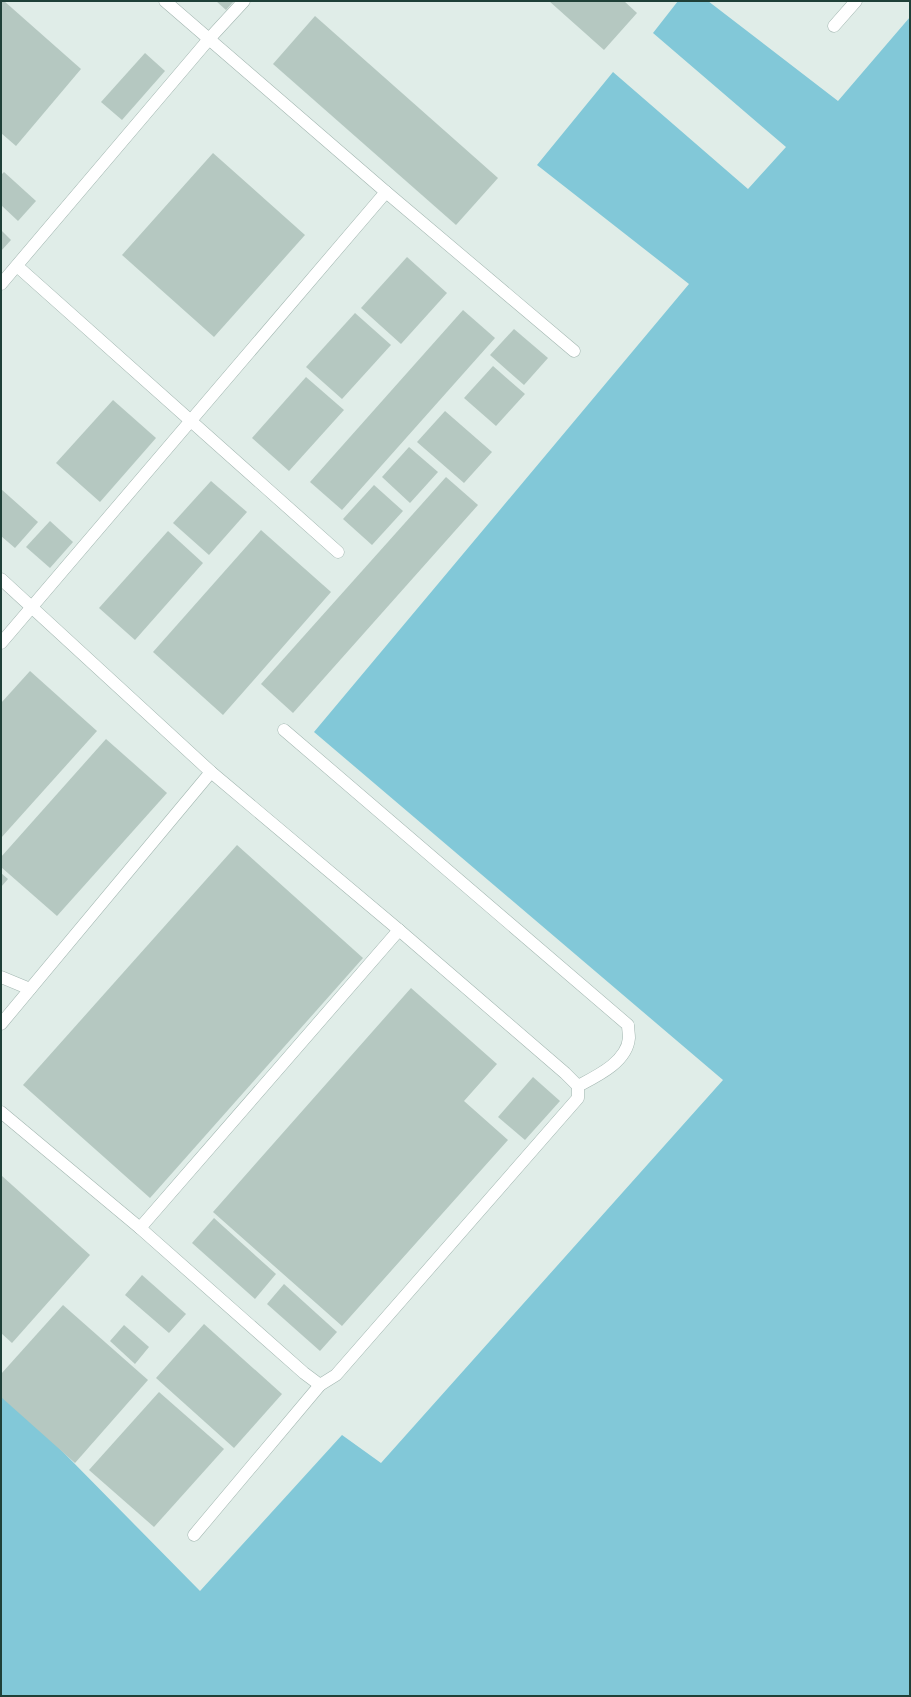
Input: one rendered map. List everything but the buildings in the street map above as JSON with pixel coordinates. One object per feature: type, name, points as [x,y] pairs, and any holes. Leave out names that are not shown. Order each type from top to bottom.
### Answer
[{"type":"lane","points":[[165,1],[386,192],[574,351]]},
{"type":"lane","points":[[1,284],[209,39],[244,1]]},
{"type":"lane","points":[[834,26],[856,1]]},
{"type":"lane","points":[[1,644],[386,192]]},
{"type":"lane","points":[[17,266],[338,552]]},
{"type":"lane","points":[[1,579],[33,606],[211,772],[399,930],[578,1086],[578,1098],[336,1376],[320,1385],[194,1535]]},
{"type":"lane","points":[[284,730],[628,1025],[629,1039],[622,1056],[604,1073],[578,1086]]},
{"type":"lane","points":[[1,1024],[211,772]]},
{"type":"lane","points":[[140,1228],[399,930]]},
{"type":"lane","points":[[1,977],[30,989]]},
{"type":"lane","points":[[1,1112],[140,1228],[304,1373],[320,1385]]},
{"type":"water","points":[[678,1],[708,1],[838,101],[910,17],[910,1696],[1,1696],[1,1389],[200,1591],[342,1435],[381,1463],[723,1080],[314,732],[689,284],[537,165],[613,72],[748,189],[786,147],[653,33]]}]
